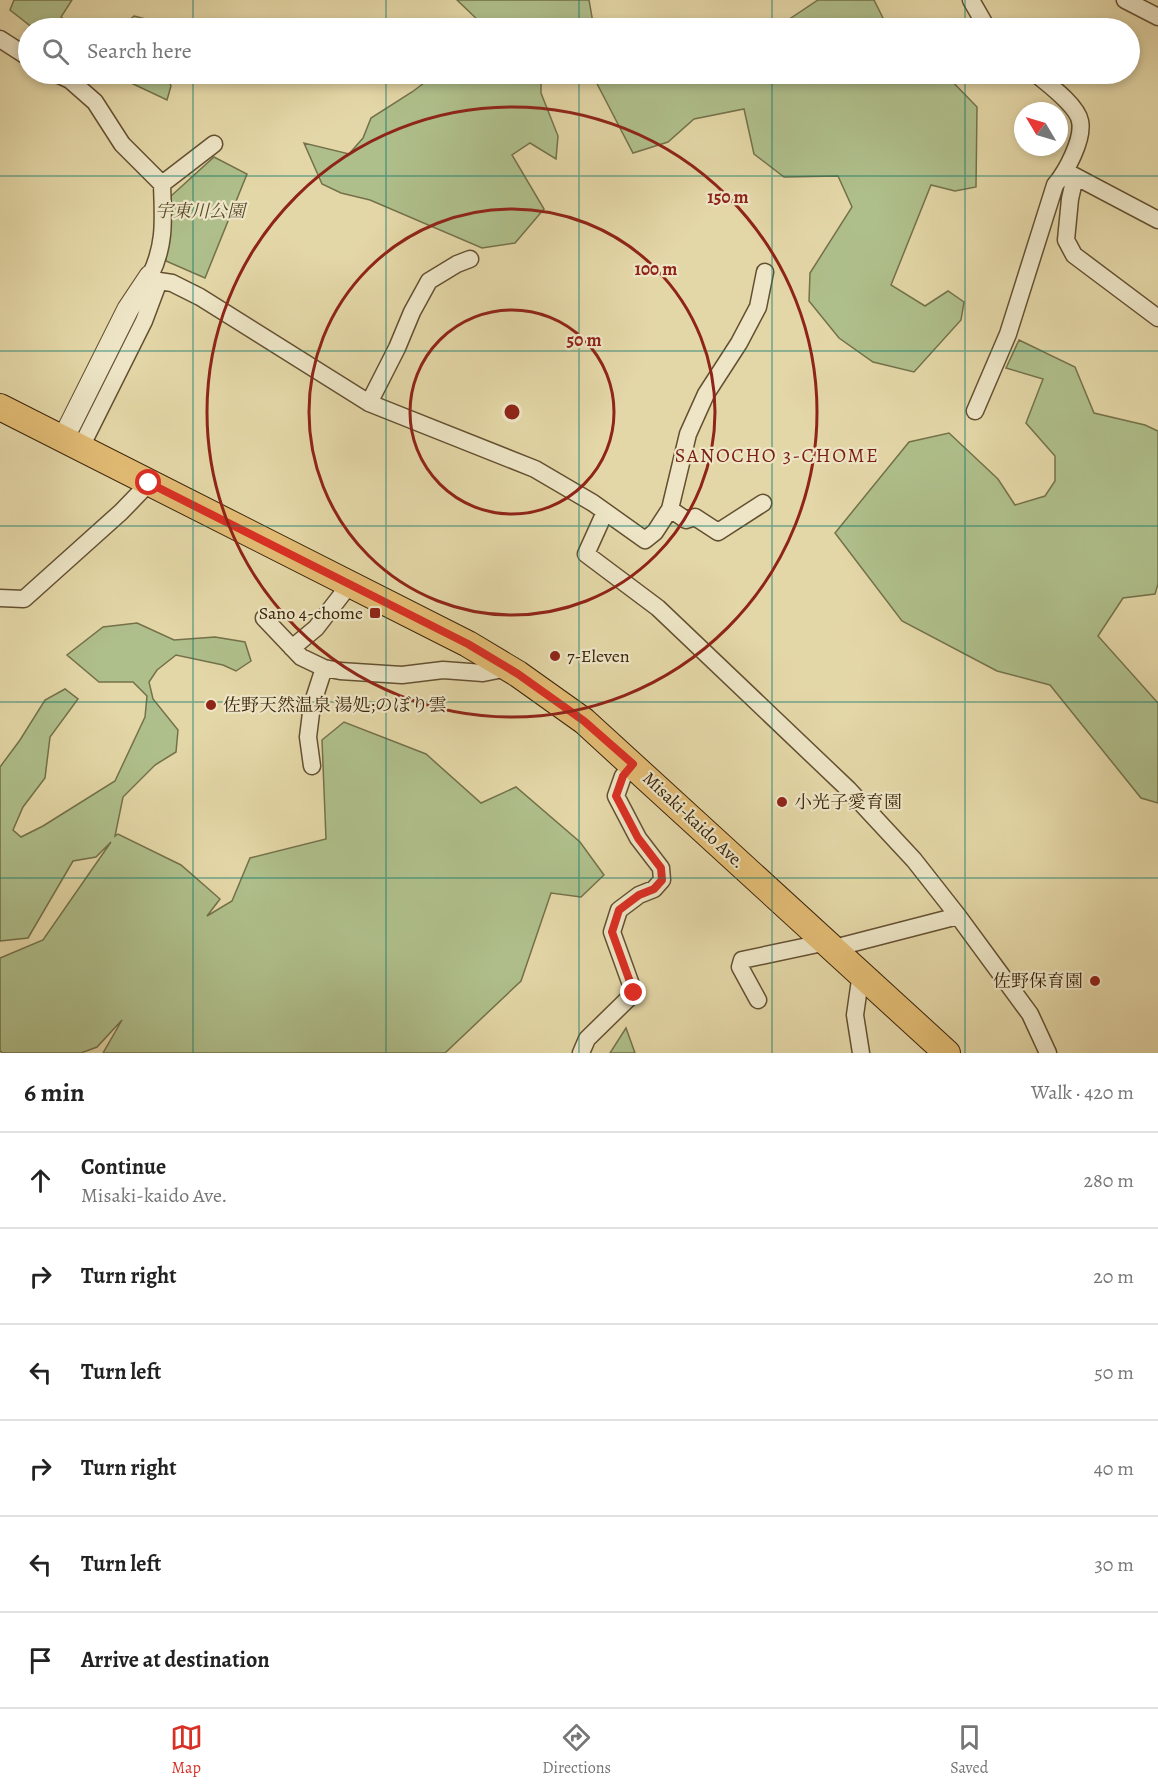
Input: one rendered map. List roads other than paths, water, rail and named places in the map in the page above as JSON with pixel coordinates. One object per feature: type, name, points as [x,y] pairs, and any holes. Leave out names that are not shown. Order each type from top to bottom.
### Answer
[{"type":"main road","name":"Misaki-kaido Ave.","points":[[0,407],[458,639],[508,668],[584,721],[947,1053]]},
{"type":"street","points":[[971,0],[981,18]]},
{"type":"street","points":[[1125,0],[1158,17]]},
{"type":"street","points":[[0,39],[18,51]]},
{"type":"street","points":[[72,443],[128,309],[155,278],[163,229],[162,184],[122,144],[95,102],[75,84]]},
{"type":"street","points":[[1047,84],[1072,106],[1080,121],[1071,174],[1066,240],[1074,255],[1158,318]]},
{"type":"street","points":[[162,184],[214,144]]},
{"type":"street","points":[[1071,174],[1158,220]]},
{"type":"street","points":[[975,411],[1008,334],[1055,185],[1071,174]]},
{"type":"street","points":[[369,403],[429,281],[470,259]]},
{"type":"street","points":[[155,278],[172,283],[200,297],[369,403],[527,465],[605,512],[645,540],[655,532],[670,509],[688,434],[706,394],[739,343],[758,307],[765,272]]},
{"type":"street","points":[[0,598],[24,599],[121,512],[149,483]]},
{"type":"street","points":[[670,509],[686,519],[695,518],[718,532],[763,503]]},
{"type":"street","points":[[605,512],[585,554],[658,608],[848,789],[914,860],[1030,1014],[1048,1053]]},
{"type":"street","points":[[292,648],[316,628],[350,584]]},
{"type":"street","points":[[264,618],[301,657],[324,668],[361,674],[402,675],[443,670],[483,673],[508,668]]},
{"type":"street","points":[[312,766],[308,737],[312,705],[324,668]]},
{"type":"street","points":[[581,1053],[586,1039],[634,993],[612,932],[619,910],[639,895],[654,889],[662,880],[661,868],[638,838],[616,796],[623,776],[633,764]]},
{"type":"street","points":[[758,1000],[740,967],[742,960],[830,945],[958,916]]},
{"type":"street","points":[[861,973],[855,1015],[861,1053]]},
{"type":"place","name":"Sano 4-chome","points":[[375,613]]},
{"type":"place","name":"7-Eleven","points":[[555,656]]},
{"type":"place","name":"佐野天然温泉 湯処;のぼり雲","points":[[211,705]]},
{"type":"place","name":"小光子愛育園","points":[[782,802]]},
{"type":"place","name":"佐野保育園","points":[[1095,981]]},
{"type":"district","name":"SANOCHO 3-CHOME","points":[[777,455]]},
{"type":"park label","name":"宇東川公園","points":[[200,211]]}]
